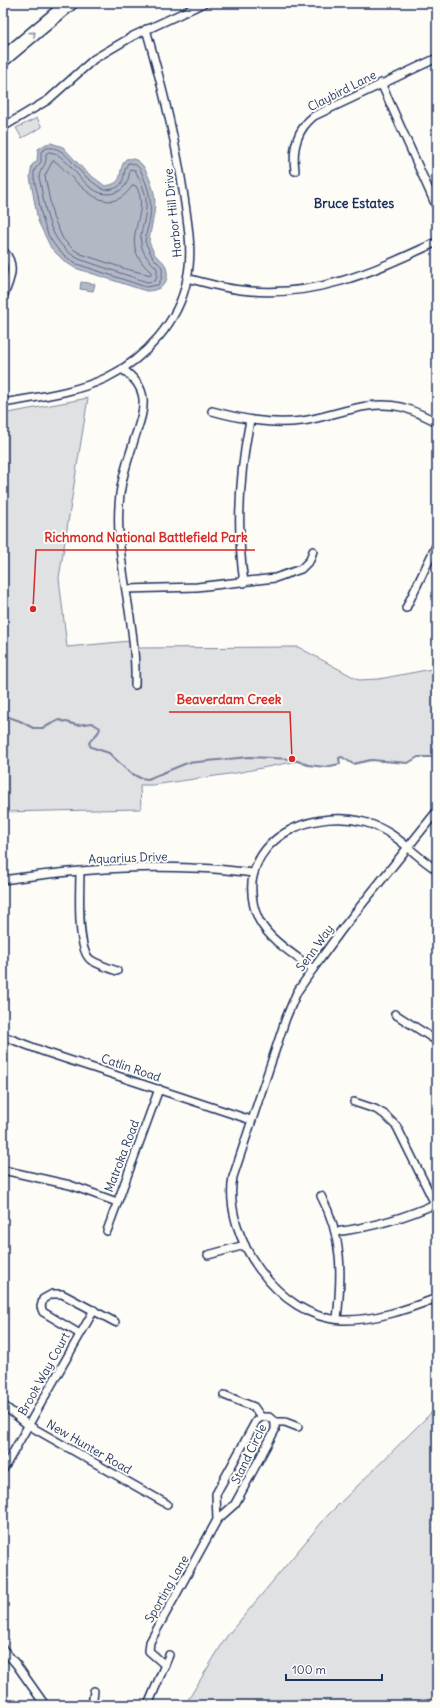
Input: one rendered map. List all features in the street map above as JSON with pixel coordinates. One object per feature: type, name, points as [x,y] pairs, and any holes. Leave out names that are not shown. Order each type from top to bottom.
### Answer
[{"type":"highway","points":[[3,59],[70,3]]},
{"type":"street","points":[[3,126],[48,100],[94,59],[146,29],[204,3]]},
{"type":"street","name":"Harbor Hill Drive","points":[[3,403],[80,387],[106,378],[122,369],[144,352],[164,330],[179,305],[188,278],[190,250],[181,172],[168,110],[146,29]]},
{"type":"street","name":"Claybird Lane","points":[[295,172],[294,161],[296,140],[302,127],[314,116],[381,83],[437,58]]},
{"type":"street","points":[[381,83],[437,208]]},
{"type":"street","points":[[188,278],[240,290],[290,291],[318,288],[360,275],[437,242]]},
{"type":"street","points":[[3,251],[10,260],[11,271],[10,282],[3,297]]},
{"type":"street","points":[[122,369],[135,380],[141,389],[144,401],[142,418],[124,472],[118,512],[119,542],[133,636],[135,685]]},
{"type":"street","points":[[212,411],[250,420],[281,422],[301,421],[368,405],[379,404],[405,408],[437,422]]},
{"type":"street","points":[[244,583],[240,544],[239,501],[244,449],[250,420]]},
{"type":"street","points":[[406,608],[437,544]]},
{"type":"street","points":[[126,589],[197,587],[244,583],[275,578],[298,571],[310,560],[313,551]]},
{"type":"street","name":"Senn Way","points":[[437,811],[343,928],[297,992],[291,1005],[252,1120],[231,1187],[232,1207],[245,1244],[259,1270],[278,1290],[311,1312],[337,1319],[370,1317],[393,1312],[437,1298]]},
{"type":"street","points":[[313,969],[270,935],[264,928],[255,911],[252,899],[254,873],[259,858],[270,843],[291,830],[316,821],[338,819],[365,823],[388,832],[399,839],[437,870]]},
{"type":"street","name":"Aquarius Drive","points":[[3,880],[60,872],[103,869],[192,868],[254,873]]},
{"type":"street","points":[[80,871],[82,946],[90,960],[117,972]]},
{"type":"street","points":[[395,1014],[437,1041]]},
{"type":"street","name":"Catlin Road","points":[[3,1036],[45,1052],[252,1120]]},
{"type":"street","name":"Matroka Road","points":[[107,1231],[159,1089]]},
{"type":"street","points":[[336,1232],[379,1225],[436,1203],[397,1127],[384,1114],[375,1109],[354,1102]]},
{"type":"street","points":[[3,1170],[70,1185],[117,1202]]},
{"type":"street","points":[[321,1196],[328,1208],[336,1232],[340,1277],[337,1319]]},
{"type":"street","points":[[208,1255],[245,1244]]},
{"type":"street","name":"Brook Way Court","points":[[80,1334],[43,1312],[41,1308],[43,1299],[52,1294],[62,1294],[115,1322]]},
{"type":"street","name":"Brook Way Court","points":[[3,1470],[94,1310]]},
{"type":"street","points":[[224,1395],[254,1408],[261,1417]]},
{"type":"street","name":"New Hunter Road","points":[[3,1405],[28,1425],[167,1504]]},
{"type":"street","name":"Stand Circle","points":[[261,1417],[269,1417],[275,1422],[275,1430],[235,1504],[217,1520],[216,1494],[239,1455],[256,1421],[261,1417]]},
{"type":"street","points":[[275,1422],[285,1422],[298,1427]]},
{"type":"street","name":"Sporting Lane","points":[[165,1665],[150,1654],[148,1646],[217,1520]]},
{"type":"street","points":[[3,1649],[16,1664],[45,1705]]},
{"type":"street","points":[[148,1705],[169,1655]]},
{"type":"street","points":[[92,1705],[94,1692]]},
{"type":"shaded area","points":[[37,118],[42,127],[22,138],[16,128]]},
{"type":"shaded area","points":[[88,398],[59,578],[67,647],[130,641],[137,648],[298,647],[359,680],[379,679],[437,668],[437,755],[430,757],[418,757],[408,763],[371,760],[353,764],[342,757],[339,758],[340,764],[325,767],[308,765],[298,761],[236,773],[153,785],[140,785],[141,809],[3,812],[3,414]]},
{"type":"shaded area","points":[[437,1407],[437,1705],[185,1705],[227,1636],[328,1515]]},
{"type":"water","points":[[51,143],[63,147],[85,171],[105,186],[116,182],[119,179],[123,163],[126,159],[136,160],[143,165],[151,182],[155,200],[149,242],[156,256],[164,263],[167,271],[166,280],[161,287],[152,291],[146,291],[75,268],[64,261],[51,248],[38,221],[30,177],[32,165],[37,161],[38,149]]},
{"type":"water","points":[[81,282],[95,284],[93,291],[80,289]]},
{"type":"waterway","points":[[3,715],[20,721],[33,728],[43,728],[59,720],[77,725],[92,723],[100,728],[89,743],[91,747],[109,753],[129,772],[140,778],[148,779],[187,763],[249,757],[292,759],[308,765],[325,767],[340,764],[339,758],[342,757],[353,764],[371,760],[408,763],[418,757],[430,757],[437,755]]},
{"type":"place","name":"Richmond National Battlefield Park","points":[[33,609]]},
{"type":"place","name":"Beaverdam Creek","points":[[292,759]]},
{"type":"district","name":"Bruce Estates","points":[[354,203]]}]
